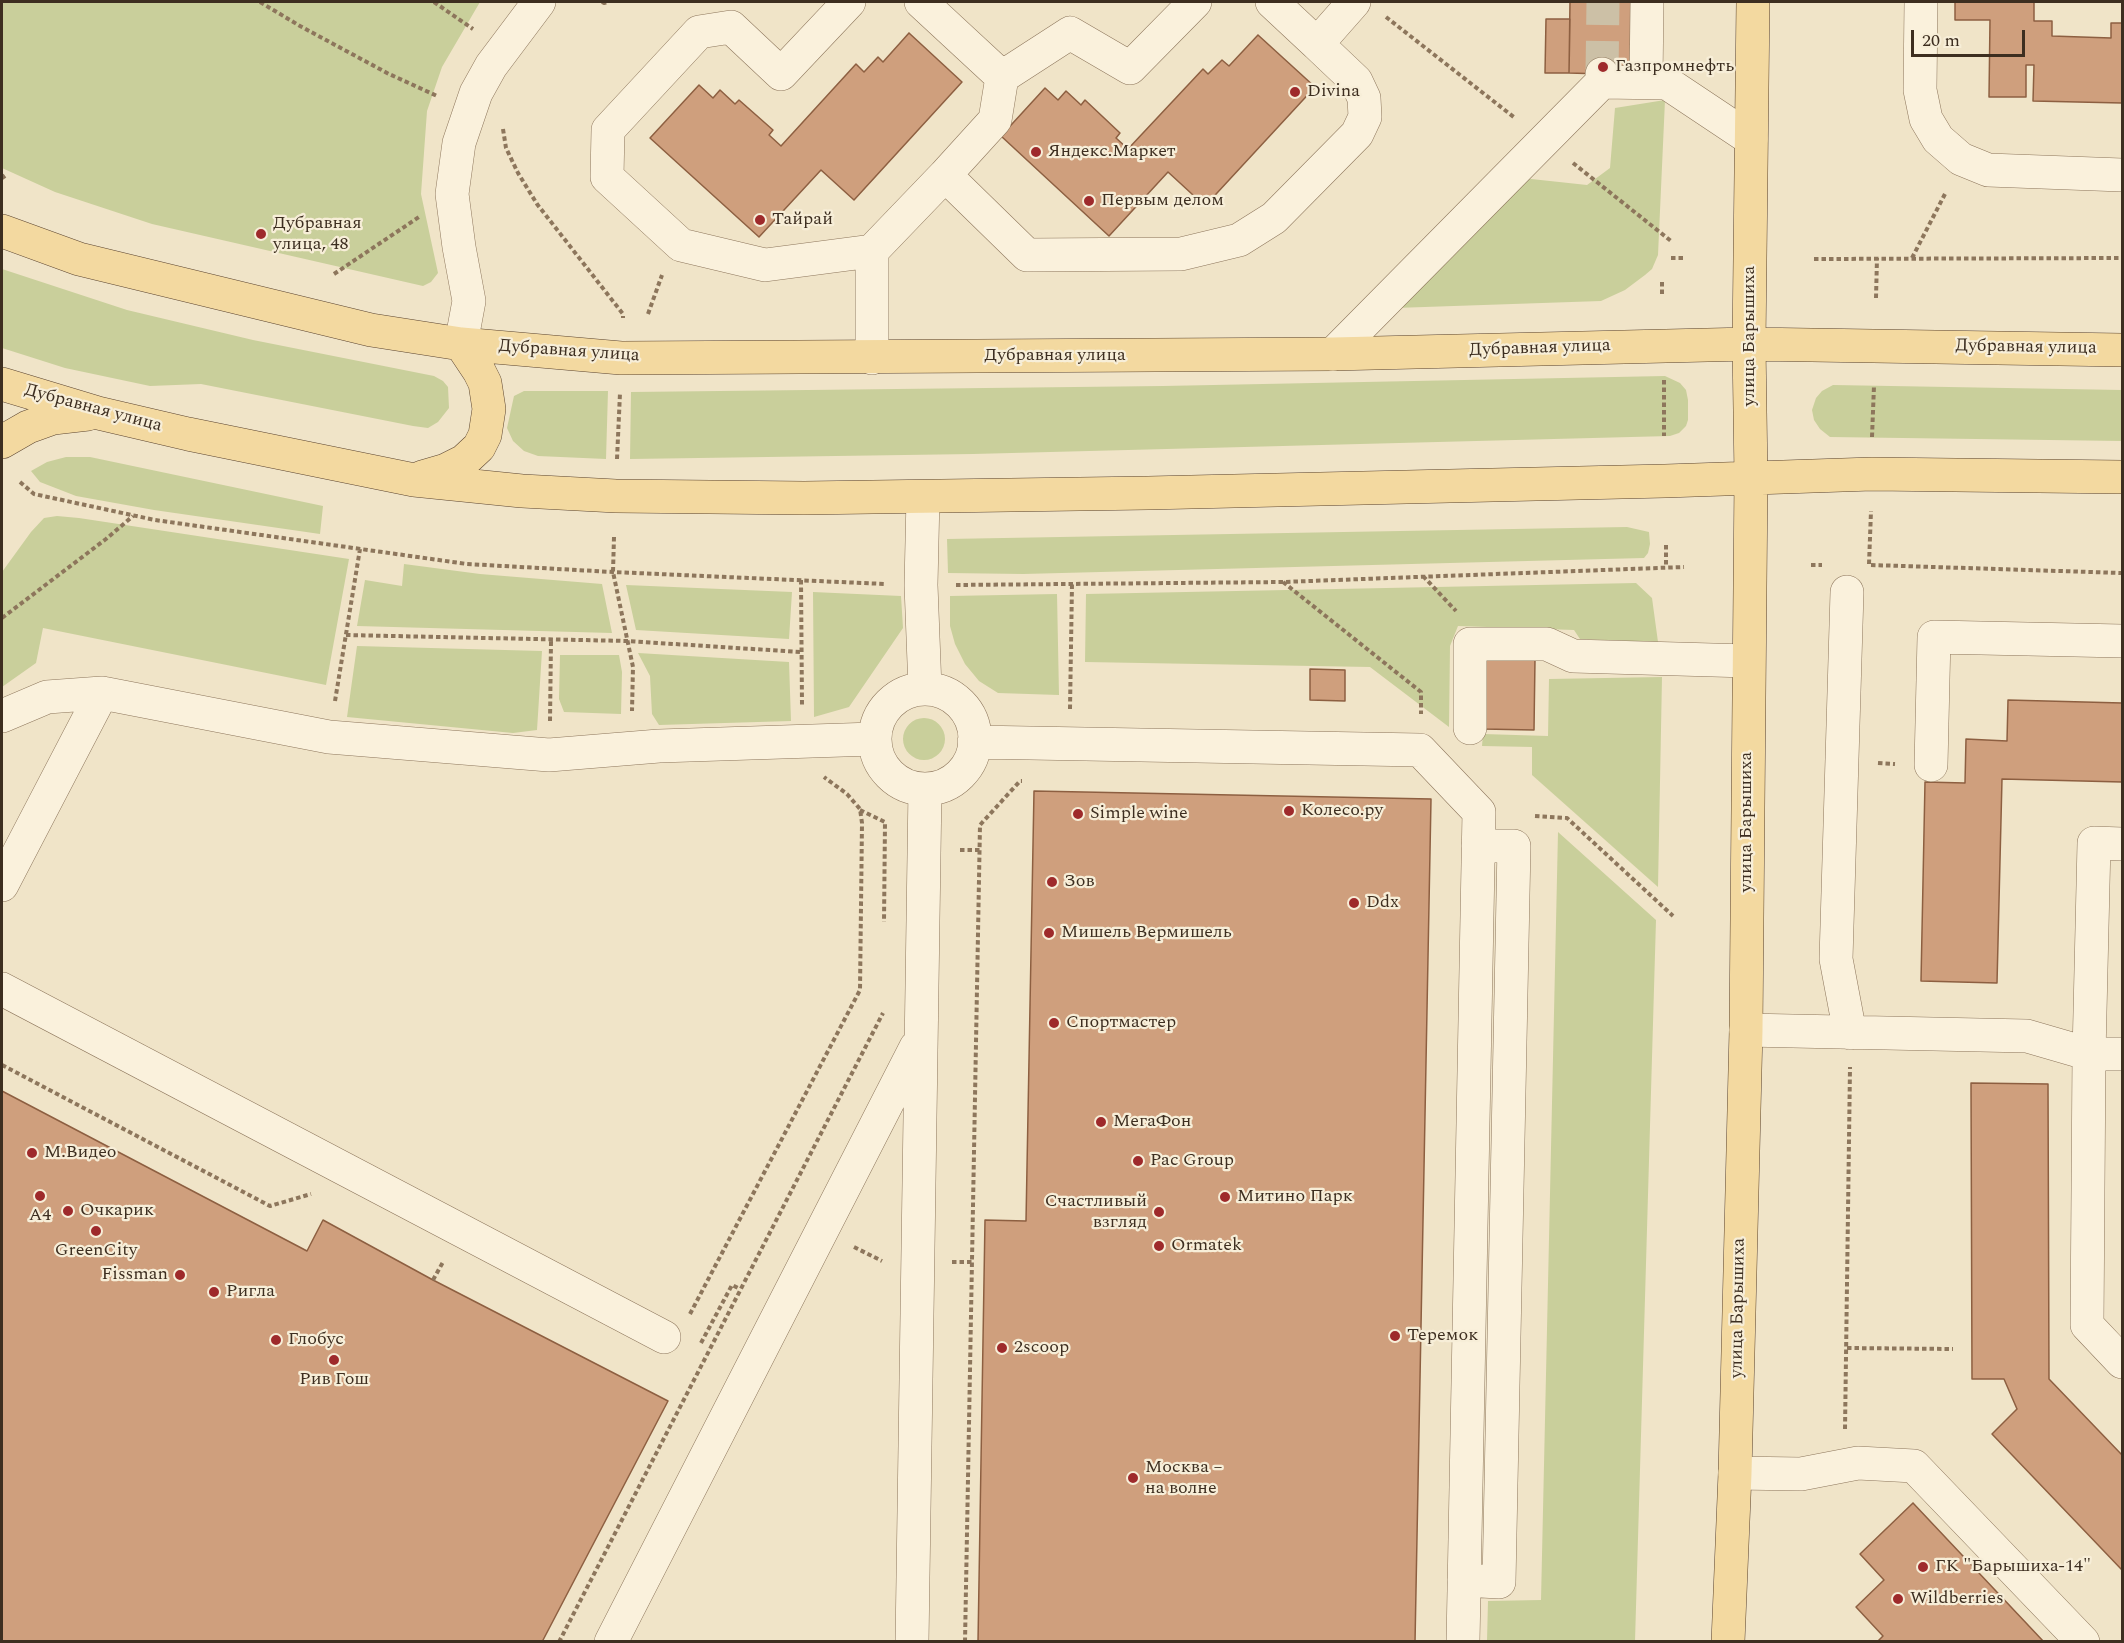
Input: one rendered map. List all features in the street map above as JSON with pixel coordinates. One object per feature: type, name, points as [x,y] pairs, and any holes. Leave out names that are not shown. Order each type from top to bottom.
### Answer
[{"type":"main road","name":"улица Барышиха","points":[[1728,1641],[1735,1473],[1746,1030],[1753,2]]},
{"type":"main road","name":"Дубравная улица","points":[[2,231],[79,259],[371,330],[461,344],[621,358],[1333,354],[1749,344],[2122,350]]},
{"type":"main road","points":[[414,480],[446,470],[464,461],[479,447],[484,435],[489,409],[485,383],[461,344]]},
{"type":"main road","name":"Дубравная улица","points":[[2,384],[98,413],[266,451],[414,480],[522,491],[616,496],[923,497],[1289,490],[1872,474],[2122,477]]},
{"type":"main road","points":[[2,442],[28,427],[53,418],[98,413]]},
{"type":"lane","points":[[461,344],[469,301],[452,194],[459,142],[476,93],[503,50],[539,2]]},
{"type":"lane","points":[[849,2],[781,74],[731,27],[699,33],[608,130],[607,177],[681,245],[765,265],[872,251],[994,120],[1002,77],[1070,33],[1130,68],[1194,2]]},
{"type":"lane","points":[[921,2],[1002,77]]},
{"type":"lane","points":[[945,175],[1027,255],[1180,254],[1239,240],[1274,218],[1357,134],[1365,117],[1364,98],[1356,81],[1272,2]]},
{"type":"lane","points":[[1317,44],[1354,2]]},
{"type":"lane","points":[[1646,82],[1647,2]]},
{"type":"lane","points":[[1921,2],[1920,90],[1926,119],[1938,139],[1961,159],[1988,170],[2122,175]]},
{"type":"lane","points":[[1333,354],[1602,78],[1667,83],[1751,139]]},
{"type":"lane","points":[[872,251],[872,358]]},
{"type":"lane","points":[[923,497],[921,585],[925,689]]},
{"type":"lane","points":[[1847,592],[1836,959],[1850,1033]]},
{"type":"lane","points":[[1915,764],[1934,636],[2122,641]]},
{"type":"lane","points":[[1470,728],[1470,644],[1547,644],[1573,656],[1748,661]]},
{"type":"lane","points":[[925,689],[938,691],[961,705],[974,729],[974,742],[972,755],[959,775],[937,788],[925,789],[912,788],[889,774],[881,764],[874,739],[881,714],[890,703],[912,691],[925,689]]},
{"type":"lane","points":[[2,716],[47,697],[102,693],[329,737],[549,755],[631,748],[874,739]]},
{"type":"lane","points":[[2,885],[102,693]]},
{"type":"lane","points":[[974,742],[1420,750],[1479,812],[1463,1641]]},
{"type":"lane","points":[[912,1641],[925,789]]},
{"type":"lane","points":[[2122,844],[2094,843],[2089,1054],[2087,1325],[2122,1362]]},
{"type":"lane","points":[[2,989],[675,1330]]},
{"type":"lane","points":[[1746,1030],[2027,1036],[2089,1054],[2122,1054]]},
{"type":"lane","points":[[611,1641],[920,1040]]},
{"type":"lane","points":[[1735,1473],[1801,1474],[1858,1463],[1914,1466],[2083,1641]]},
{"type":"path","points":[[261,2],[300,27],[389,74],[469,112],[502,124],[506,148],[537,204],[623,314],[623,318]]},
{"type":"path","points":[[434,2],[503,50]]},
{"type":"path","points":[[602,2],[608,2]]},
{"type":"path","points":[[1912,258],[1946,192]]},
{"type":"path","points":[[334,274],[452,194]]},
{"type":"path","points":[[1671,258],[1683,258]]},
{"type":"path","points":[[1876,298],[1877,258]]},
{"type":"path","points":[[1814,259],[2122,258]]},
{"type":"path","points":[[1662,282],[1662,296]]},
{"type":"path","points":[[1664,377],[1664,436]]},
{"type":"path","points":[[1872,437],[1874,386]]},
{"type":"path","points":[[617,459],[620,392]]},
{"type":"path","points":[[20,482],[34,494],[134,515],[467,564],[613,572],[921,585],[1283,582],[1684,567]]},
{"type":"path","points":[[1871,511],[1869,565],[2122,573]]},
{"type":"path","points":[[2,618],[134,515]]},
{"type":"path","points":[[614,537],[613,572],[633,667],[631,748]]},
{"type":"path","points":[[1666,544],[1666,567]]},
{"type":"path","points":[[329,737],[360,549]]},
{"type":"path","points":[[1283,582],[1421,692],[1420,750]]},
{"type":"path","points":[[1070,743],[1072,584]]},
{"type":"path","points":[[346,635],[627,641],[800,652]]},
{"type":"path","points":[[549,755],[551,641]]},
{"type":"path","points":[[1877,763],[1915,764]]},
{"type":"path","points":[[965,1641],[980,825],[1020,781],[1029,781]]},
{"type":"path","points":[[860,809],[885,822],[884,933]]},
{"type":"path","points":[[1534,816],[1567,818],[1673,916]]},
{"type":"path","points":[[675,1330],[860,990],[862,823]]},
{"type":"path","points":[[559,1641],[883,1015],[883,1003]]},
{"type":"path","points":[[1845,1430],[1850,1033]]},
{"type":"path","points":[[2,1065],[270,1206],[313,1193]]},
{"type":"path","points":[[781,1210],[879,1261],[972,1262]]},
{"type":"path","points":[[433,1256],[453,1267]]},
{"type":"path","points":[[701,1344],[732,1285],[740,1289]]},
{"type":"path","points":[[1846,1348],[1953,1349]]},
{"type":"green space","points":[[2,2],[480,2],[442,67],[427,111],[421,194],[438,273],[431,282],[423,286],[152,224],[55,192],[2,168]]},
{"type":"green space","points":[[1665,100],[1658,255],[1652,269],[1645,275],[1625,290],[1601,301],[1395,308],[1522,178],[1587,185],[1610,168],[1615,108]]},
{"type":"green space","points":[[2,269],[127,310],[253,340],[434,376],[448,387],[449,408],[438,422],[428,428],[201,384],[150,386],[65,368],[2,348]]},
{"type":"green space","points":[[1665,376],[1680,383],[1686,390],[1688,400],[1686,426],[1679,433],[1670,436],[973,454],[630,459],[631,392],[1163,386]]},
{"type":"green space","points":[[1833,385],[2122,390],[2122,441],[1830,437],[1814,420],[1812,410],[1816,398],[1822,391]]},
{"type":"green space","points":[[524,391],[608,391],[606,459],[538,456],[524,451],[513,441],[507,428],[514,396]]},
{"type":"green space","points":[[66,457],[90,457],[323,506],[320,534],[154,510],[76,496],[40,482],[31,471],[47,462]]},
{"type":"green space","points":[[57,516],[349,559],[326,685],[43,628],[36,663],[2,687],[2,572],[44,518]]},
{"type":"green space","points":[[1627,527],[1649,532],[1650,544],[1644,558],[1023,574],[948,573],[947,539]]},
{"type":"green space","points":[[404,564],[480,574],[602,584],[612,633],[357,626],[365,580],[402,586]]},
{"type":"green space","points":[[1636,583],[1652,598],[1658,642],[1580,639],[1574,630],[1458,626],[1450,646],[1449,727],[1370,667],[1085,662],[1086,594]]},
{"type":"green space","points":[[626,585],[792,592],[789,639],[636,630]]},
{"type":"green space","points":[[813,592],[901,596],[903,628],[849,707],[814,717]]},
{"type":"green space","points":[[1057,594],[1059,695],[998,693],[979,681],[965,664],[955,644],[950,626],[950,596]]},
{"type":"green space","points":[[357,646],[542,651],[537,730],[513,733],[347,717]]},
{"type":"green space","points":[[638,653],[789,662],[791,721],[659,725],[652,714],[650,676]]},
{"type":"green space","points":[[560,655],[619,655],[622,672],[621,714],[564,712],[559,699]]},
{"type":"green space","points":[[1662,677],[1658,887],[1532,775],[1532,747],[1482,746],[1483,734],[1548,736],[1549,679]]},
{"type":"green space","points":[[924,718],[939,724],[945,739],[939,754],[924,760],[909,754],[903,739],[909,724]]},
{"type":"green space","points":[[1558,832],[1656,920],[1635,1641],[1487,1641],[1488,1601],[1541,1600]]},
{"type":"building","points":[[1570,2],[1639,2],[1637,75],[1569,73]]},
{"type":"building","points":[[1955,2],[2034,2],[2034,21],[2052,21],[2052,36],[2111,38],[2111,23],[2122,23],[2122,103],[2033,101],[2034,65],[2026,65],[2026,97],[1989,97],[1990,20],[1955,20]]},
{"type":"building","points":[[1546,19],[1570,19],[1569,73],[1545,73]]},
{"type":"building","points":[[909,33],[962,82],[854,200],[821,170],[759,237],[650,138],[699,85],[713,98],[720,90],[735,104],[739,100],[773,130],[769,135],[781,146],[856,64],[864,72],[878,57],[883,62]]},
{"type":"building","points":[[1258,35],[1315,87],[1205,206],[1168,172],[1109,236],[1001,136],[1045,88],[1058,100],[1066,91],[1081,105],[1085,100],[1120,133],[1116,138],[1128,149],[1203,69],[1208,74],[1222,60],[1229,66]]},
{"type":"building","points":[[1483,659],[1535,659],[1534,730],[1483,729]]},
{"type":"building","points":[[1310,669],[1345,670],[1345,701],[1310,700]]},
{"type":"building","points":[[2008,700],[2122,703],[2122,782],[2002,779],[1997,983],[1921,981],[1925,782],[1965,783],[1966,739],[2007,741]]},
{"type":"building","name":"Митино Парк","points":[[1034,791],[1431,799],[1415,1642],[978,1642],[985,1220],[1026,1221]]},
{"type":"building","points":[[1971,1083],[2048,1084],[2049,1379],[2122,1455],[2122,1570],[1992,1434],[2017,1409],[2004,1379],[1972,1379]]},
{"type":"building","name":"Глобус","points":[[2,1091],[307,1251],[323,1220],[433,1280],[668,1401],[542,1642],[2,1642]]},
{"type":"building","name":"ГК \"Барышиха-14\"","points":[[1913,1503],[2044,1642],[1877,1642],[1883,1636],[1856,1607],[1884,1580],[1860,1554]]},
{"type":"tunnel","points":[[1602,74],[1603,2]]},
{"type":"place","name":"Газпромнефть","points":[[1603,67]]},
{"type":"place","name":"Divina","points":[[1295,92]]},
{"type":"place","name":"Яндекс.Маркет","points":[[1036,152]]},
{"type":"place","name":"Первым делом","points":[[1089,201]]},
{"type":"place","name":"Тайрай","points":[[760,220]]},
{"type":"place","name":"Дубравная улица, 48","points":[[261,234]]},
{"type":"place","name":"Колесо.ру","points":[[1289,811]]},
{"type":"place","name":"Simple wine","points":[[1078,814]]},
{"type":"place","name":"Зов","points":[[1052,882]]},
{"type":"place","name":"Ddx","points":[[1354,903]]},
{"type":"place","name":"Мишель Вермишель","points":[[1049,933]]},
{"type":"place","name":"Спортмастер","points":[[1054,1023]]},
{"type":"place","name":"МегаФон","points":[[1101,1122]]},
{"type":"place","name":"М.Видео","points":[[32,1153]]},
{"type":"place","name":"Pac Group","points":[[1138,1161]]},
{"type":"place","name":"А4","points":[[40,1196]]},
{"type":"place","name":"Митино Парк","points":[[1225,1197]]},
{"type":"place","name":"Очкарик","points":[[68,1211]]},
{"type":"place","name":"Счастливый взгляд","points":[[1159,1212]]},
{"type":"place","name":"GreenCity","points":[[96,1231]]},
{"type":"place","name":"Ormatek","points":[[1159,1246]]},
{"type":"place","name":"Fissman","points":[[180,1275]]},
{"type":"place","name":"Ригла","points":[[214,1292]]},
{"type":"place","name":"Теремок","points":[[1395,1336]]},
{"type":"place","name":"Глобус","points":[[276,1340]]},
{"type":"place","name":"2scoop","points":[[1002,1348]]},
{"type":"place","name":"Рив Гош","points":[[334,1360]]},
{"type":"place","name":"Москва – на волне","points":[[1133,1478]]},
{"type":"place","name":"ГК \"Барышиха-14\"","points":[[1923,1567]]},
{"type":"place","name":"Wildberries","points":[[1898,1599]]}]
